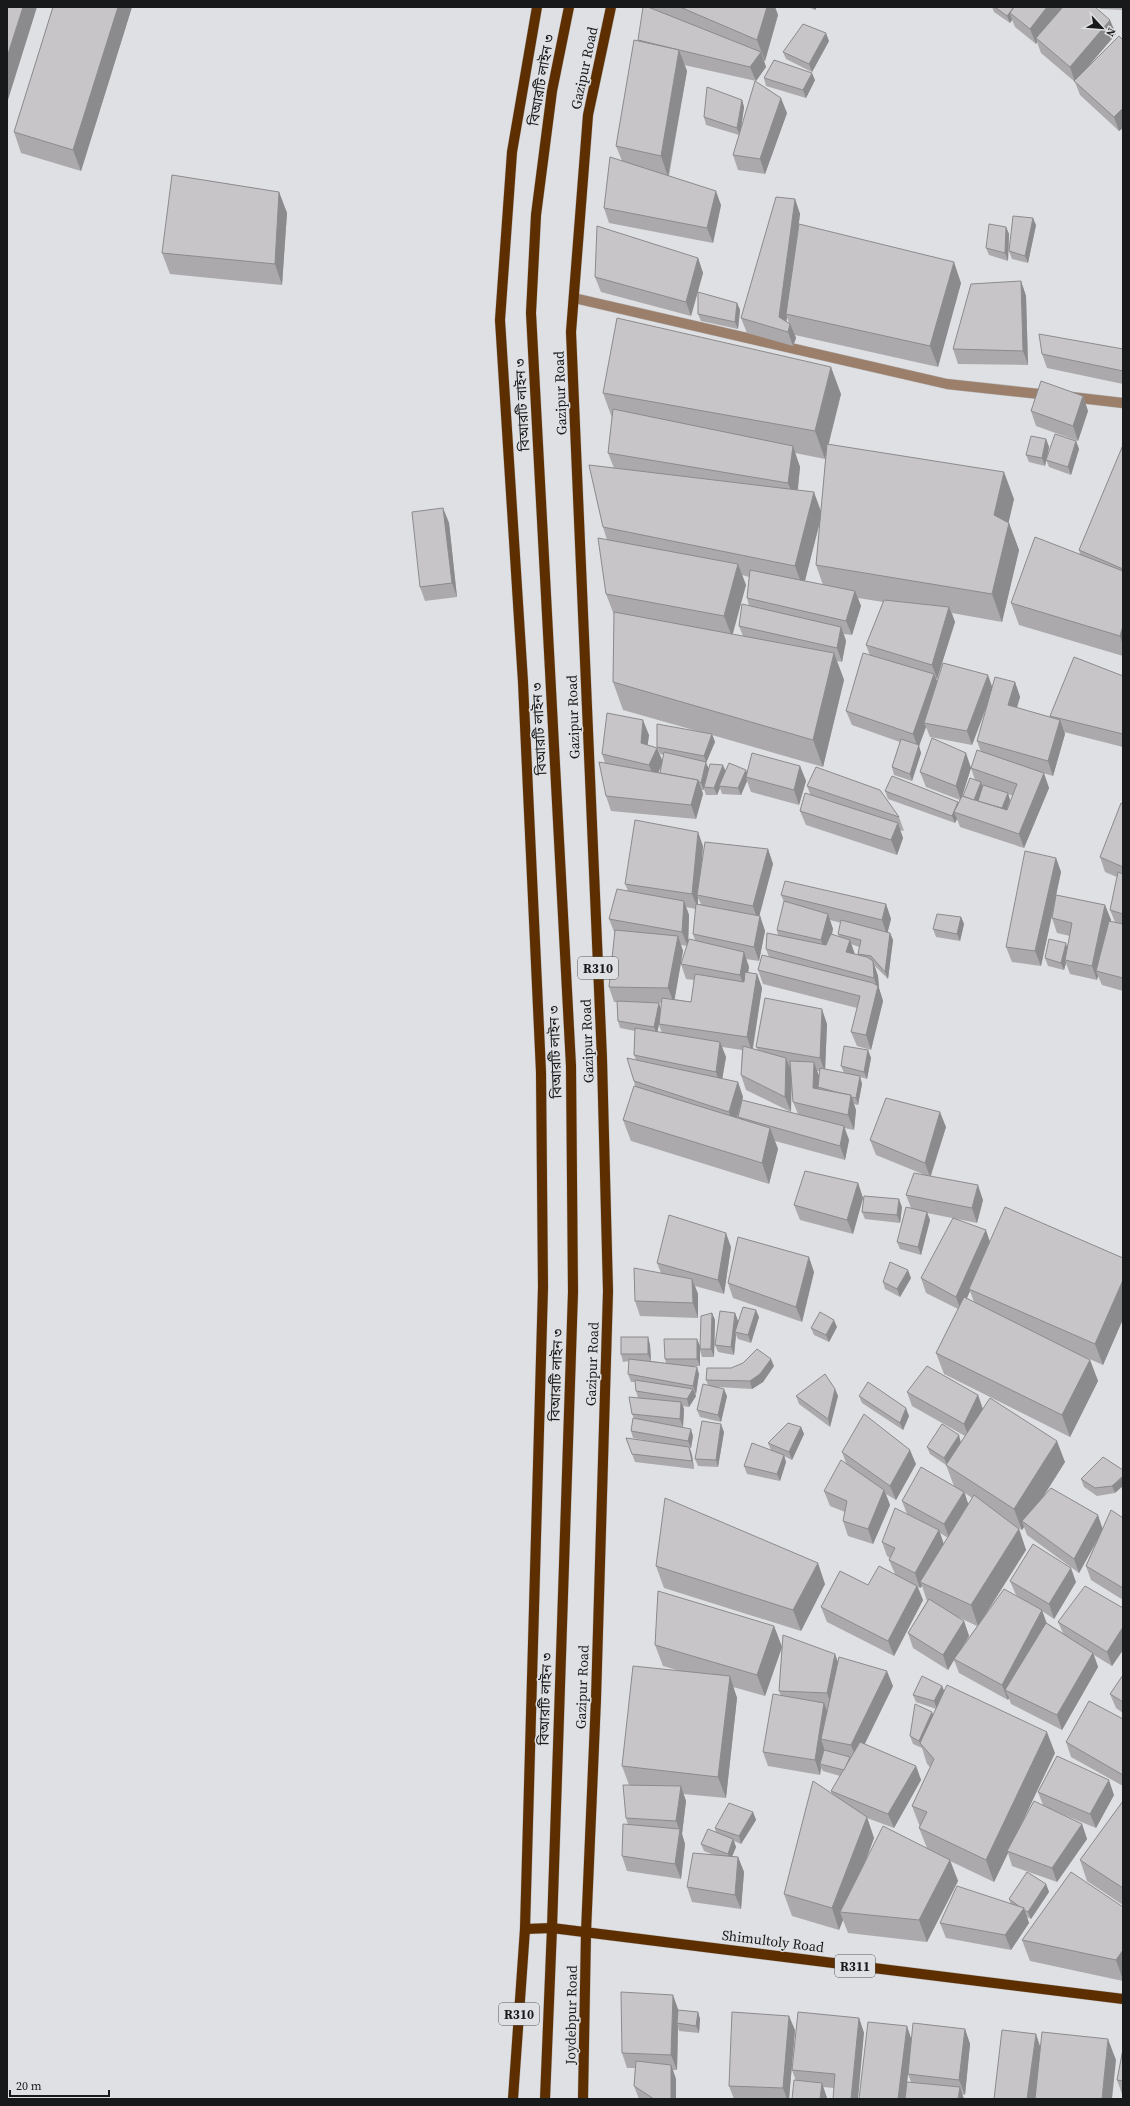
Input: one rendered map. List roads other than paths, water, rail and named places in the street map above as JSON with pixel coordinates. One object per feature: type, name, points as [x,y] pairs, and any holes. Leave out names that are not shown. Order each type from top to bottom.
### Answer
[{"type":"main road","name":"R310","points":[[513,2099],[525,1929],[543,1287],[541,1072],[523,682],[500,320],[512,152],[537,7]]},
{"type":"main road","name":"বিআরটি লাইন ৩","points":[[544,2099],[552,1928],[573,1292],[571,1066],[531,313],[536,216],[552,91],[569,7]]},
{"type":"main road","name":"Gazipur Road","points":[[586,1932],[596,1699],[608,1291],[601,1043],[571,332],[588,115],[611,7]]},
{"type":"main road","name":"Shimultoly Road","points":[[525,1929],[552,1928],[1123,1999]]},
{"type":"main road","name":"Joydebpur Road","points":[[583,2099],[586,1932]]},
{"type":"street","points":[[574,298],[947,384],[1123,403]]}]
